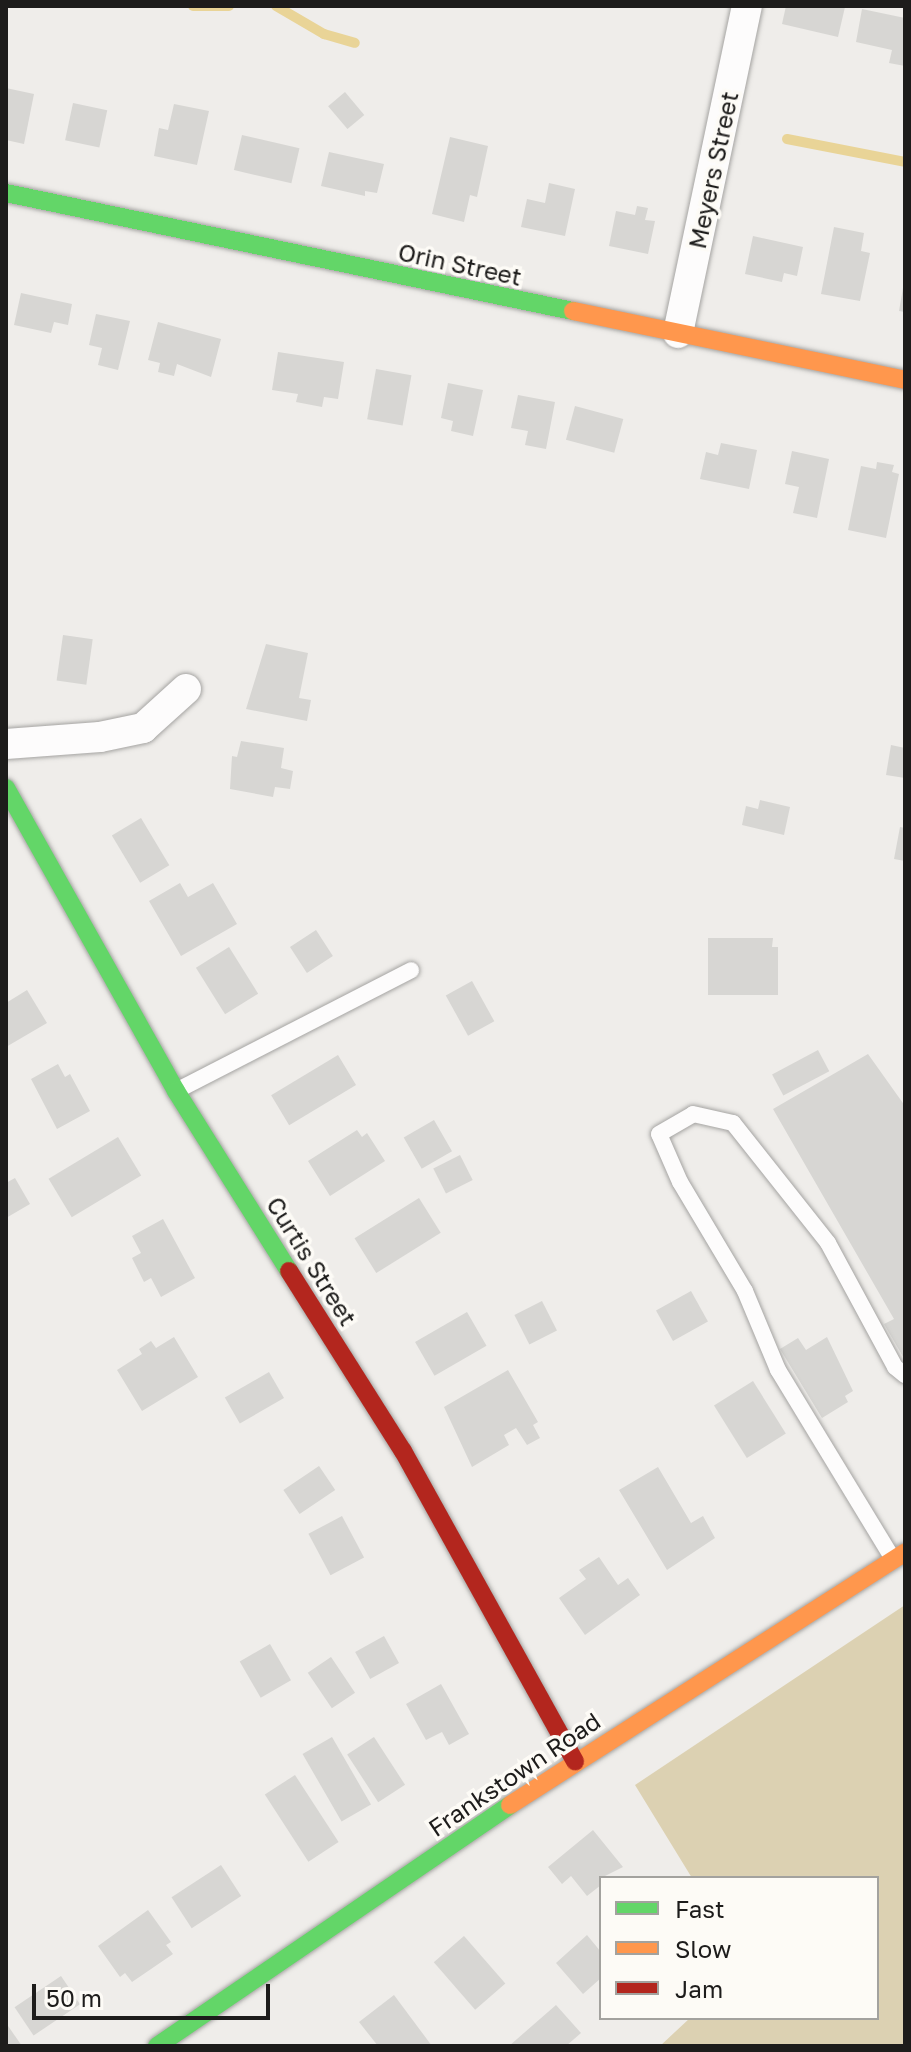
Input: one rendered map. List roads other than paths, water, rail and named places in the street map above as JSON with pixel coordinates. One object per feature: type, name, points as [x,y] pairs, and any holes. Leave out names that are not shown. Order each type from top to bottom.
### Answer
[{"type":"street","name":"Meyers Street","points":[[678,333],[747,6]]},
{"type":"street","name":"Orin Street","points":[[6,193],[905,380]]},
{"type":"street","points":[[6,744],[100,737],[143,728],[186,689]]},
{"type":"street","name":"Curtis Street","points":[[6,788],[176,1091],[403,1451],[575,1761]]},
{"type":"street","name":"Frankstown Road","points":[[157,2046],[575,1761],[899,1556]]},
{"type":"lane","points":[[176,1091],[411,970]]},
{"type":"lane","points":[[899,1556],[778,1370],[745,1291],[680,1182],[659,1134],[693,1114],[733,1123],[828,1243],[895,1367],[905,1375]]},
{"type":"waterway","points":[[193,6],[229,6]]},
{"type":"waterway","points":[[276,6],[324,34],[355,43]]},
{"type":"waterway","points":[[787,139],[905,162]]}]
